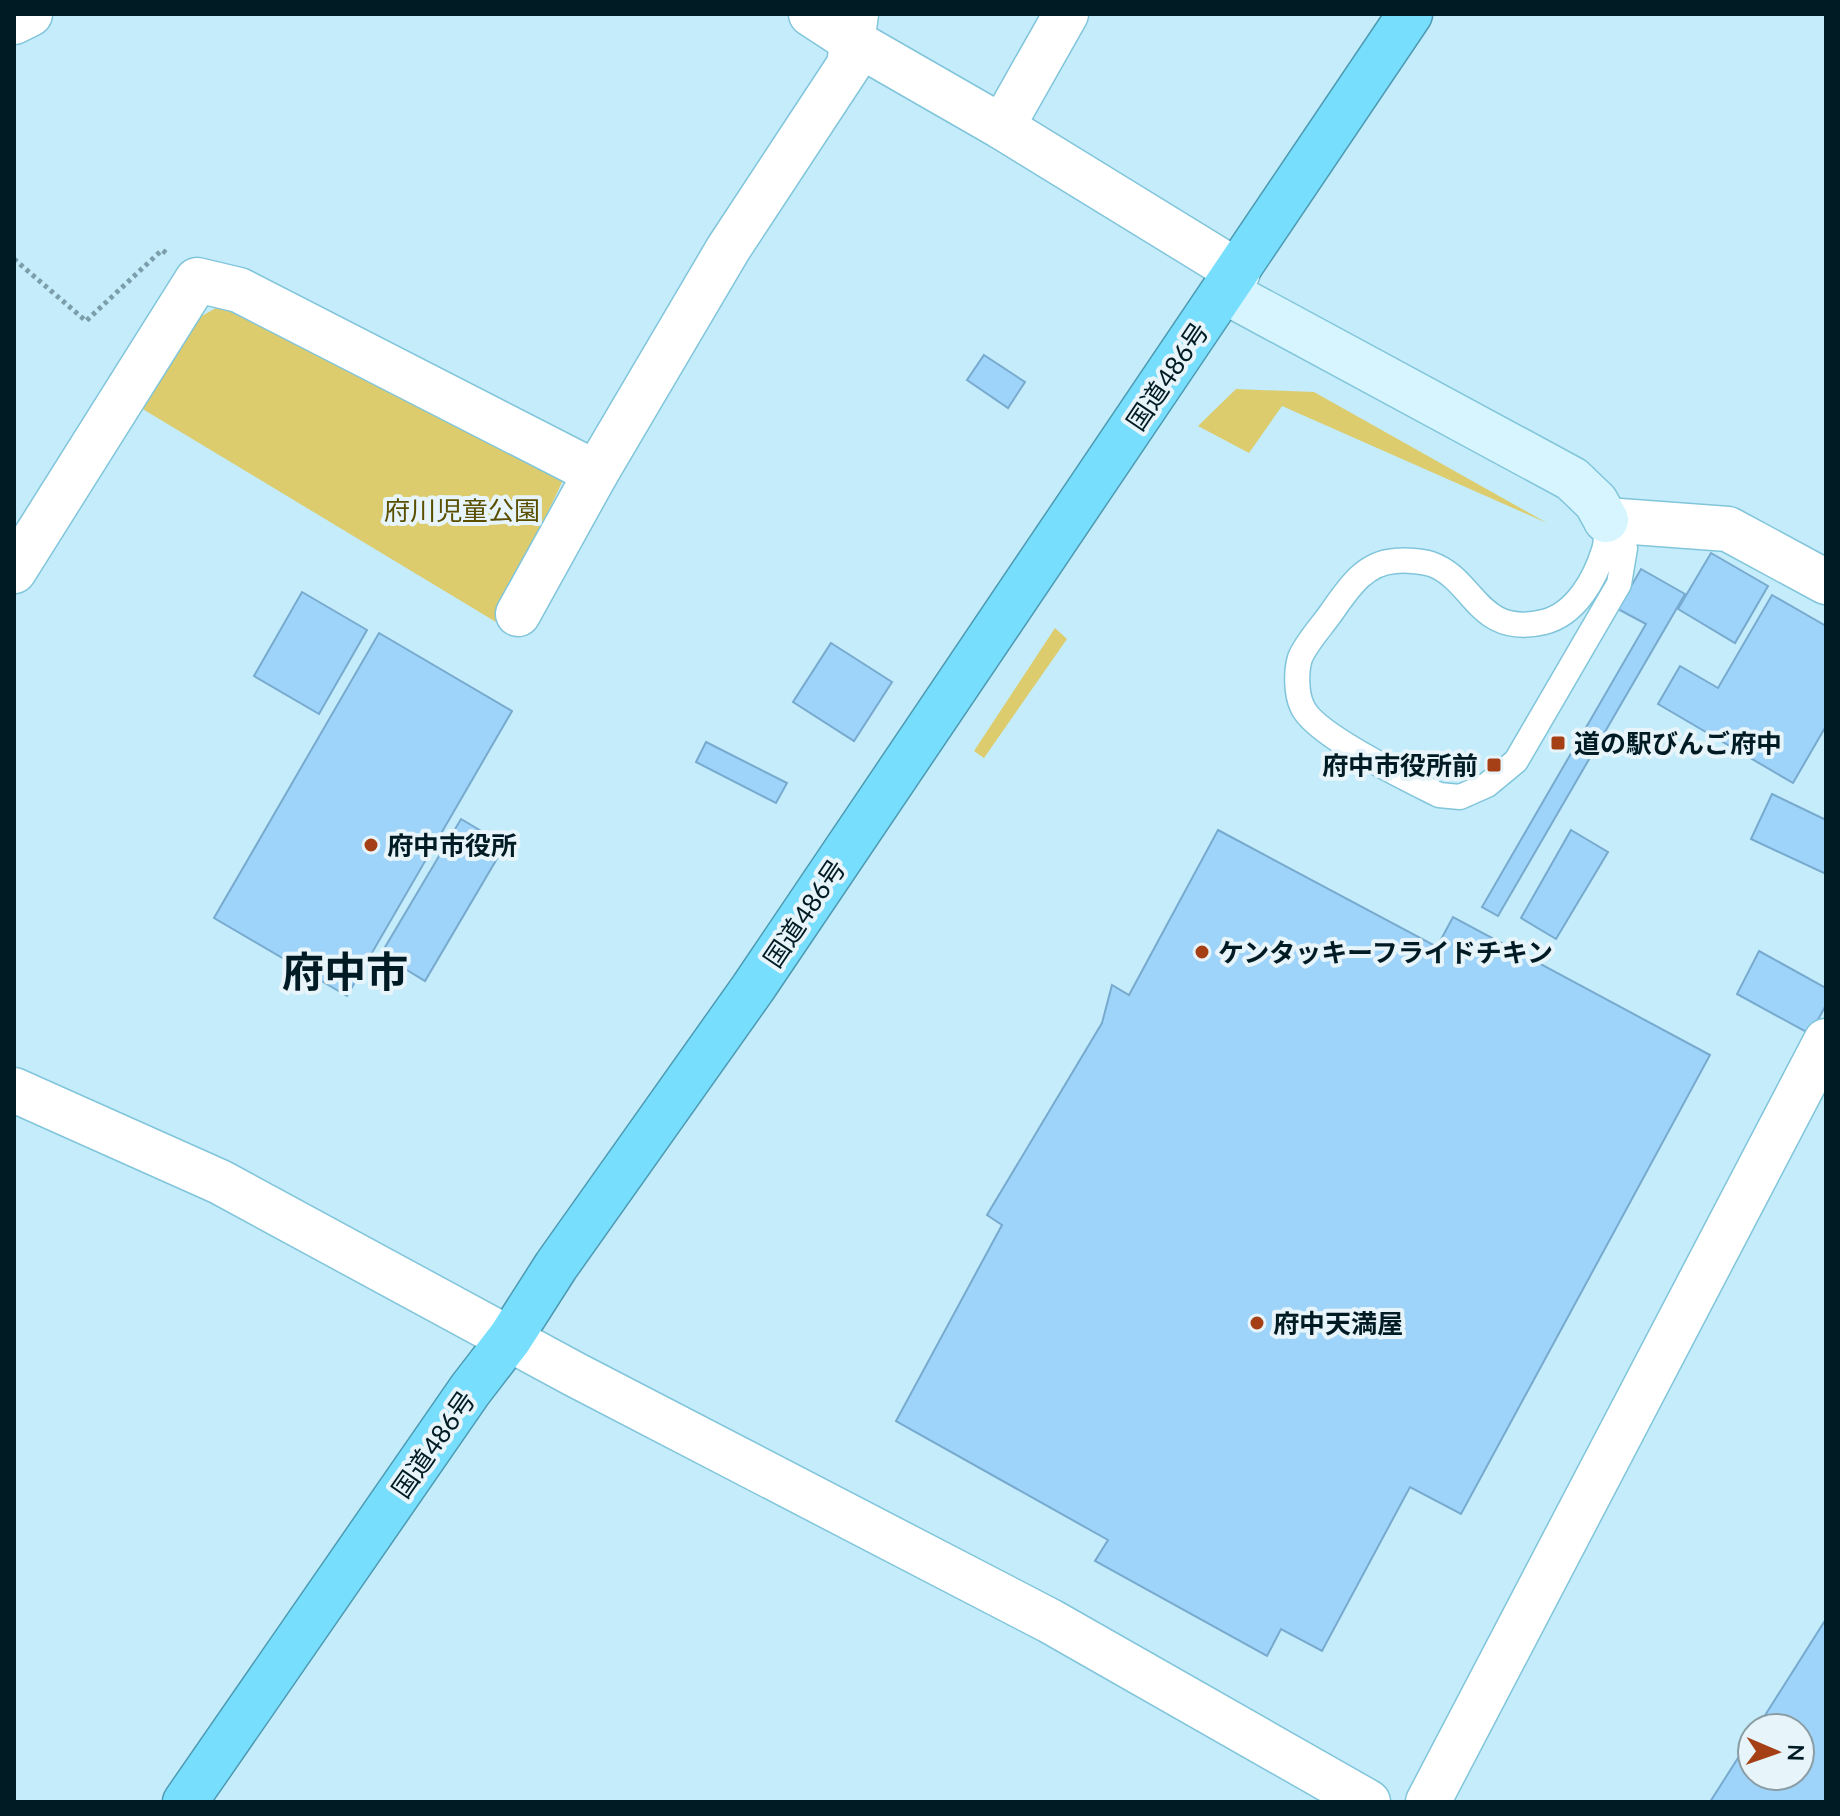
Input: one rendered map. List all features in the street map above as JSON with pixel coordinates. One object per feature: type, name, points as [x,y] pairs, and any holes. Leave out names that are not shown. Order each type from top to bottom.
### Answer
[{"type":"highway","name":"国道486号","points":[[185,1802],[470,1390],[510,1338],[556,1266],[753,988],[1410,14]]},
{"type":"street","points":[[14,22],[30,14]]},
{"type":"street","points":[[811,14],[855,28],[1231,282],[1572,479],[1596,502],[1606,520],[1728,529],[1826,582]]},
{"type":"street","points":[[1002,127],[1066,14]]},
{"type":"street","points":[[518,614],[596,473],[728,249],[849,65],[855,28]]},
{"type":"street","points":[[14,571],[197,280],[239,290],[596,473]]},
{"type":"street","points":[[1428,1802],[1826,1041]]},
{"type":"street","points":[[14,1090],[220,1182],[574,1374],[1050,1621],[1368,1802]]},
{"type":"lane","points":[[1606,520],[1625,548],[1619,584],[1516,761],[1487,785],[1460,797],[1439,795],[1319,727],[1302,707],[1298,685],[1300,657],[1351,585],[1369,569],[1393,561],[1433,564],[1455,580],[1483,610],[1500,620],[1519,624],[1546,621],[1573,608],[1585,590],[1605,548],[1606,520]]},
{"type":"path","points":[[14,259],[86,321],[162,250],[197,280]]},
{"type":"green space","name":"府川児童公園","points":[[223,304],[565,476],[496,622],[141,408],[193,321]]},
{"type":"green space","points":[[1236,389],[1314,392],[1547,523],[1282,406],[1249,453],[1198,426]]},
{"type":"green space","points":[[1055,628],[1067,639],[984,758],[974,751]]},
{"type":"building","points":[[984,355],[1025,382],[1008,408],[967,380]]},
{"type":"building","points":[[1711,553],[1768,586],[1735,643],[1678,609]]},
{"type":"building","points":[[1641,569],[1685,594],[1498,916],[1482,907],[1646,624],[1618,609]]},
{"type":"building","points":[[302,592],[367,630],[319,714],[254,676]]},
{"type":"building","points":[[1772,595],[1826,626],[1826,726],[1793,783],[1658,704],[1680,666],[1718,688]]},
{"type":"building","points":[[379,633],[512,711],[347,996],[214,918]]},
{"type":"building","points":[[831,643],[892,682],[854,741],[793,702]]},
{"type":"building","points":[[706,742],[787,783],[776,803],[696,762]]},
{"type":"building","points":[[1772,794],[1826,820],[1826,874],[1751,839]]},
{"type":"building","points":[[461,819],[505,845],[425,981],[381,954]]},
{"type":"building","name":"府中天満屋","points":[[1218,830],[1437,947],[1453,917],[1710,1055],[1461,1514],[1410,1487],[1322,1651],[1281,1629],[1267,1656],[1095,1561],[1108,1540],[896,1421],[1002,1225],[987,1215],[1102,1023],[1112,985],[1129,995]]},
{"type":"building","points":[[1571,830],[1608,852],[1556,939],[1521,918]]},
{"type":"building","points":[[1759,951],[1826,988],[1826,1005],[1810,1034],[1737,994]]},
{"type":"building","points":[[1826,1619],[1826,1802],[1710,1802],[1736,1761],[1736,1792],[1816,1792],[1816,1712],[1767,1712]]},
{"type":"place","name":"道の駅びんご府中","points":[[1558,743]]},
{"type":"place","name":"府中市役所前","points":[[1494,765]]},
{"type":"place","name":"府中市役所","points":[[371,845]]},
{"type":"place","name":"ケンタッキーフライドチキン","points":[[1202,952]]},
{"type":"place","name":"府中天満屋","points":[[1257,1323]]},
{"type":"district","name":"府中市","points":[[345,971]]}]
